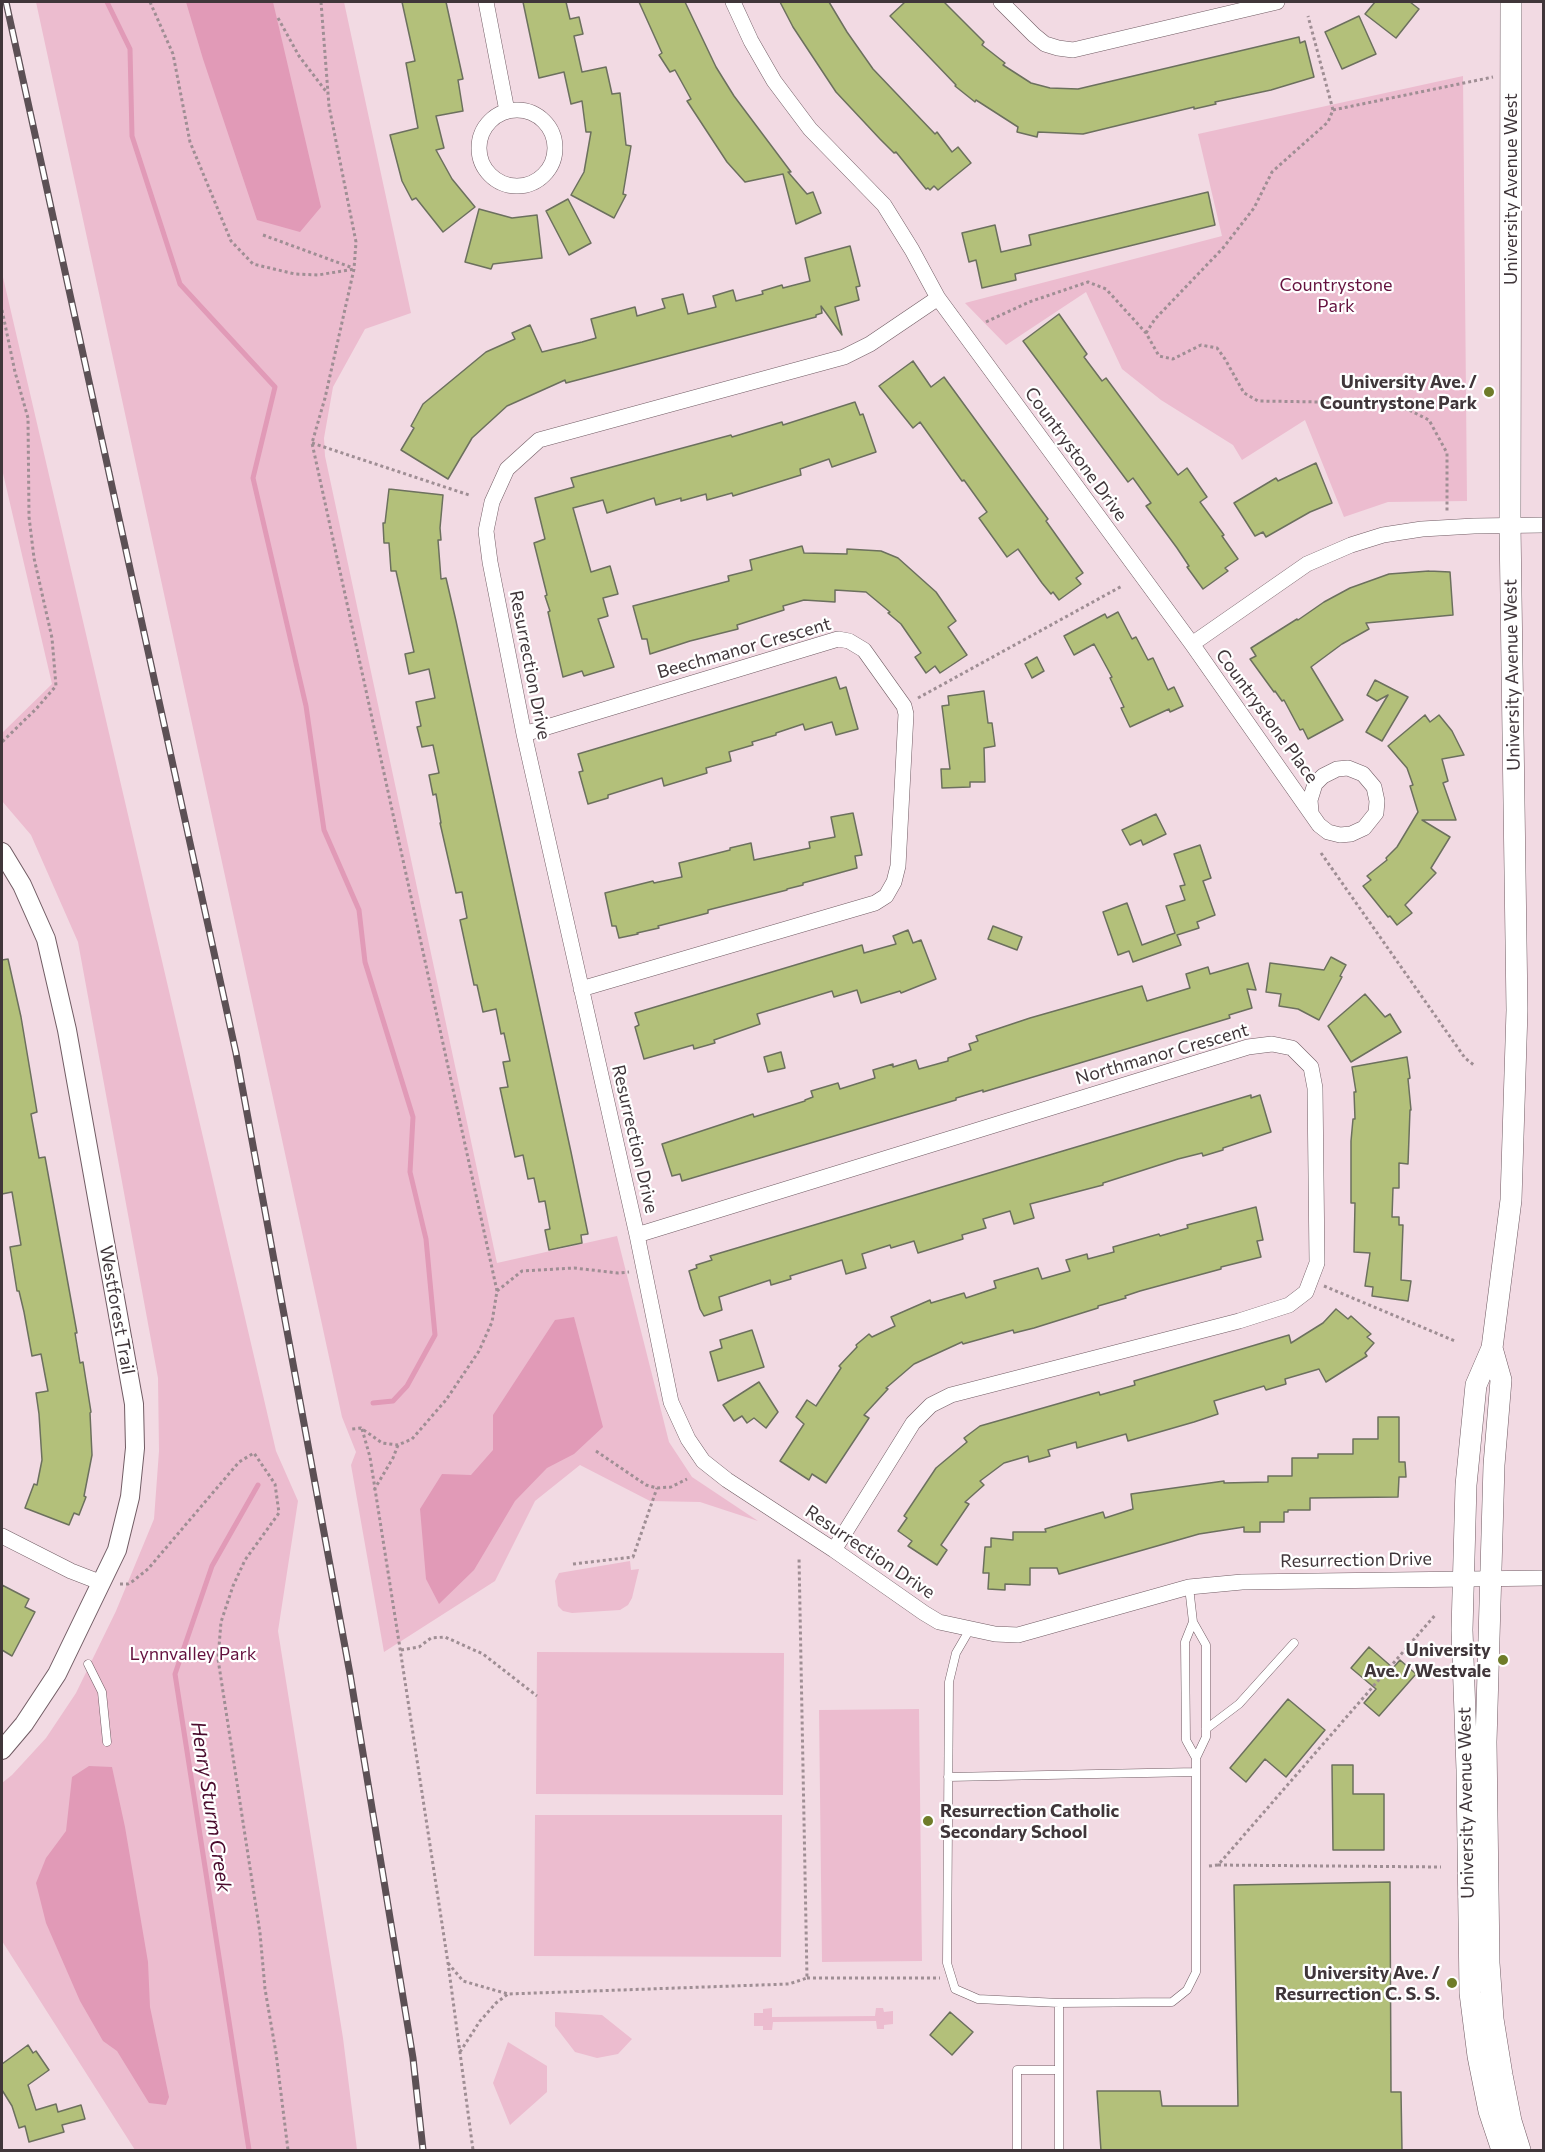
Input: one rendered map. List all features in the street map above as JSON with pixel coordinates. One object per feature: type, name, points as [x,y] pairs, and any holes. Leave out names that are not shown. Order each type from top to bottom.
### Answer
[{"type":"main road","name":"University Avenue West","points":[[1511,2],[1510,525],[1517,1010],[1511,1200],[1492,1348],[1476,1385],[1466,1485],[1477,1578],[1486,1742],[1489,1963],[1493,2019],[1511,2121],[1520,2151]]},
{"type":"main road","name":"University Avenue West","points":[[1477,1578],[1462,1630],[1470,1993],[1478,2056],[1489,2111],[1502,2151]]},
{"type":"street","points":[[486,2],[507,111]]},
{"type":"street","name":"Countrystone Drive","points":[[733,2],[751,41],[774,81],[810,129],[884,205],[938,298],[1191,644]]},
{"type":"street","points":[[1001,2],[1045,44],[1073,50],[1278,2]]},
{"type":"street","points":[[524,110],[535,115],[544,122],[553,136],[555,146],[553,159],[546,171],[529,184],[518,186],[502,183],[487,171],[479,154],[479,142],[486,126],[496,116],[507,111],[524,110]]},
{"type":"street","name":"Resurrection Drive","points":[[938,298],[870,344],[844,357],[539,440],[507,469],[492,502],[486,531],[490,562],[524,734],[637,1235],[671,1402],[688,1439],[703,1461],[727,1480],[834,1550],[924,1613],[939,1622],[970,1629],[1018,1635],[1189,1587],[1242,1582],[1544,1578]]},
{"type":"street","points":[[1191,644],[1307,564],[1351,545],[1383,535],[1447,527],[1544,525]]},
{"type":"street","name":"Beechmanor Crescent","points":[[524,734],[838,639],[849,641],[864,650],[904,706]]},
{"type":"street","name":"Countrystone Place","points":[[1191,644],[1319,825],[1328,832],[1340,835],[1352,834],[1364,828],[1376,813],[1377,801],[1374,788],[1363,774],[1348,768],[1336,769],[1323,776],[1315,784],[1310,800],[1311,812]]},
{"type":"street","points":[[581,988],[875,903],[886,896],[894,882],[898,866],[907,724],[904,706]]},
{"type":"street","name":"Westforest Trail","points":[[2,852],[22,885],[46,939],[67,1030],[134,1404],[135,1448],[130,1497],[117,1550],[57,1674],[24,1724],[2,1750]]},
{"type":"street","name":"Northmanor Crescent","points":[[637,1235],[1248,1047],[1272,1044],[1292,1048],[1311,1067],[1315,1088],[1317,1263],[1306,1292],[1288,1305],[1239,1321],[951,1395],[931,1405],[913,1423],[834,1550]]},
{"type":"street","points":[[2,1536],[71,1571],[102,1583]]},
{"type":"lane","points":[[970,1629],[956,1653],[949,1682],[947,1963],[956,1989],[978,2000],[1059,2003],[1172,2002],[1187,1990],[1196,1972],[1196,1758],[1206,1737],[1206,1645],[1193,1622],[1189,1587]]},
{"type":"lane","points":[[1193,1622],[1185,1642],[1186,1740],[1196,1758]]},
{"type":"lane","points":[[1206,1729],[1239,1704],[1294,1643]]},
{"type":"lane","points":[[88,1664],[102,1692],[107,1742]]},
{"type":"lane","points":[[948,1776],[1196,1772]]},
{"type":"lane","points":[[1059,2003],[1059,2151]]},
{"type":"lane","points":[[1017,2151],[1017,2070],[1059,2070]]},
{"type":"path","points":[[150,2],[173,54],[190,142],[231,241],[253,264],[295,274],[318,275],[354,269]]},
{"type":"path","points":[[321,2],[328,95],[356,242],[354,269],[325,398],[312,443],[497,1291],[492,1322],[479,1351],[446,1400],[412,1439],[398,1445],[382,1443],[361,1428],[352,1429]]},
{"type":"path","points":[[1146,333],[1155,319],[1223,248],[1254,208],[1272,172],[1328,122],[1333,110],[1308,16]]},
{"type":"path","points":[[278,18],[299,56],[328,95]]},
{"type":"path","points":[[1333,110],[1511,73]]},
{"type":"path","points":[[262,235],[354,269]]},
{"type":"path","points":[[986,322],[1029,302],[1088,282],[1106,289],[1146,333],[1159,356],[1173,359],[1201,345],[1217,348],[1226,359],[1244,393],[1258,401],[1386,403],[1409,410],[1429,420],[1447,453],[1447,527]]},
{"type":"path","points":[[2,310],[15,372],[28,417],[29,518],[34,558],[52,638],[56,686],[2,742]]},
{"type":"path","points":[[312,443],[469,495]]},
{"type":"path","points":[[904,706],[1122,586]]},
{"type":"path","points":[[1321,853],[1465,1058],[1475,1066]]},
{"type":"path","points":[[497,1291],[522,1271],[574,1268],[618,1273],[644,1270]]},
{"type":"path","points":[[1324,1286],[1455,1341]]},
{"type":"path","points":[[361,1428],[370,1457],[401,1650],[448,1964],[473,2151]]},
{"type":"path","points":[[374,1490],[398,1445]]},
{"type":"path","points":[[596,1451],[646,1485],[657,1488],[671,1487],[687,1479]]},
{"type":"path","points":[[128,1584],[148,1569],[239,1462],[254,1453],[275,1484],[279,1513],[245,1560],[233,1586],[220,1622],[218,1659],[260,1933],[265,1989],[279,2074],[288,2151]]},
{"type":"path","points":[[573,1564],[633,1557],[657,1488]]},
{"type":"path","points":[[799,1557],[807,1978]]},
{"type":"path","points":[[1218,1865],[1436,1614]]},
{"type":"path","points":[[401,1650],[419,1647],[431,1638],[446,1637],[483,1654],[537,1696]]},
{"type":"path","points":[[1196,1867],[1218,1865],[1441,1867]]},
{"type":"path","points":[[448,1964],[463,1981],[508,1994],[789,1984],[807,1978],[952,1977]]},
{"type":"path","points":[[460,2052],[480,2021],[496,2003],[508,1994]]},
{"type":"green space","points":[[36,2],[344,2],[411,313],[365,329],[333,387],[324,438],[325,456],[497,1263],[617,1236],[669,1442],[692,1477],[758,1521],[700,1502],[650,1501],[580,1465],[535,1501],[495,1581],[384,1652],[351,1465],[356,1452],[342,1417]]},
{"type":"green space","name":"Countrystone Park","points":[[1463,76],[1467,501],[1388,502],[1344,517],[1305,420],[1242,460],[1233,445],[1161,400],[1122,369],[1086,292],[1006,345],[965,303],[1222,236],[1198,134]]},
{"type":"green space","name":"Lynnvalley Park","points":[[2,273],[276,1451],[298,1501],[278,1631],[343,2038],[357,2150],[135,2150],[2,1941],[2,1783],[46,1738],[76,1693],[116,1611],[154,1519],[159,1451],[158,1378],[78,942],[31,835],[2,801],[2,733],[52,684],[2,469]]},
{"type":"green space","points":[[630,1561],[631,1570],[639,1569],[632,1598],[628,1605],[620,1610],[572,1613],[563,1611],[558,1606],[555,1581],[559,1573]]},
{"type":"green space","points":[[537,1652],[784,1653],[783,1795],[536,1794]]},
{"type":"green space","points":[[919,1709],[922,1961],[822,1962],[819,1710]]},
{"type":"green space","points":[[535,1815],[782,1815],[781,1957],[534,1956]]},
{"type":"green space","points":[[772,2008],[772,2017],[875,2016],[876,2008],[883,2008],[884,2012],[893,2011],[893,2024],[884,2025],[884,2029],[877,2029],[876,2021],[773,2022],[772,2030],[763,2030],[763,2026],[754,2026],[754,2013],[763,2013],[763,2009]]},
{"type":"green space","points":[[555,2012],[602,2015],[632,2039],[618,2054],[597,2058],[575,2052],[555,2026]]},
{"type":"green space","points":[[508,2042],[547,2066],[547,2092],[510,2125],[493,2083]]},
{"type":"shaded area","points":[[186,2],[273,2],[321,207],[300,232],[257,220]]},
{"type":"shaded area","points":[[574,1317],[603,1427],[574,1454],[547,1468],[515,1501],[474,1570],[439,1604],[426,1579],[420,1509],[442,1474],[471,1475],[493,1450],[493,1415],[555,1320]]},
{"type":"shaded area","points":[[89,1766],[112,1767],[125,1827],[148,1962],[150,2007],[169,2097],[166,2105],[149,2103],[117,2051],[103,2041],[80,2001],[46,1923],[36,1883],[46,1858],[66,1831],[72,1777]]},
{"type":"building","points":[[402,2],[446,2],[463,79],[458,80],[463,111],[436,116],[444,148],[436,150],[452,179],[475,207],[443,232],[416,198],[412,200],[402,181],[390,135],[418,128],[406,63],[415,61]]},
{"type":"building","points":[[523,2],[566,2],[570,19],[579,17],[583,34],[574,36],[582,72],[606,67],[612,94],[620,93],[626,145],[631,146],[623,194],[626,195],[614,218],[571,195],[584,172],[591,132],[586,132],[582,101],[571,104],[564,72],[539,78]]},
{"type":"building","points":[[639,2],[685,2],[716,67],[734,96],[791,172],[788,172],[807,194],[813,192],[821,213],[796,224],[783,174],[745,182],[727,162],[687,101],[691,99],[675,70],[670,72],[659,55],[662,53]]},
{"type":"building","points":[[780,2],[829,2],[873,69],[935,134],[937,132],[952,152],[958,147],[971,163],[938,190],[934,186],[930,190],[926,189],[896,152],[894,153],[880,139],[836,92],[793,27]]},
{"type":"building","points":[[905,2],[944,2],[984,42],[982,45],[1005,63],[1003,65],[1031,83],[1050,88],[1078,89],[1299,37],[1300,43],[1305,41],[1314,77],[1271,90],[1215,102],[1216,104],[1194,109],[1194,107],[1083,134],[1038,132],[1037,137],[1017,132],[1018,127],[976,100],[975,102],[955,86],[890,16]]},
{"type":"building","points":[[1375,2],[1410,2],[1419,9],[1396,38],[1365,14]]},
{"type":"building","points":[[1359,16],[1376,54],[1342,69],[1325,32]]},
{"type":"building","points":[[1208,192],[1215,225],[1015,274],[1016,280],[982,288],[976,260],[969,262],[962,233],[995,225],[1001,252],[1031,245],[1029,235]]},
{"type":"building","points":[[568,199],[591,243],[569,255],[546,211]]},
{"type":"building","points":[[479,209],[512,218],[537,215],[542,258],[493,264],[491,269],[465,262]]},
{"type":"building","points":[[850,246],[860,286],[856,287],[859,300],[835,307],[842,335],[821,306],[822,313],[816,317],[566,383],[565,380],[507,406],[472,438],[448,479],[401,450],[414,428],[411,426],[423,404],[486,352],[515,339],[512,333],[530,325],[542,352],[582,342],[596,338],[591,319],[635,307],[637,316],[665,308],[662,299],[683,294],[688,314],[716,307],[713,296],[733,290],[736,301],[763,294],[762,291],[782,285],[783,288],[810,281],[805,258]]},
{"type":"building","points":[[1059,314],[1087,354],[1084,357],[1102,381],[1106,378],[1178,475],[1187,468],[1207,497],[1200,502],[1238,559],[1225,568],[1228,571],[1203,589],[1146,506],[1151,503],[1133,478],[1128,482],[1023,341]]},
{"type":"building","points":[[913,361],[931,387],[944,377],[1048,519],[1046,521],[1083,573],[1076,578],[1081,584],[1059,600],[1042,583],[1018,549],[1007,557],[979,518],[987,512],[964,480],[962,481],[920,422],[913,428],[879,386]]},
{"type":"building","points":[[855,402],[860,415],[863,414],[876,452],[832,467],[829,459],[800,469],[801,475],[733,496],[732,493],[707,500],[706,494],[656,505],[654,498],[607,513],[603,500],[573,508],[591,572],[610,566],[618,594],[603,598],[608,616],[598,619],[614,667],[584,676],[582,671],[563,677],[534,543],[545,539],[535,498],[574,487],[571,478],[782,422],[783,425]]},
{"type":"building","points":[[1316,463],[1332,503],[1310,512],[1266,537],[1263,532],[1255,536],[1234,503],[1276,478],[1278,481]]},
{"type":"building","points":[[389,489],[443,495],[441,540],[438,540],[441,579],[446,578],[456,621],[571,1152],[588,1234],[581,1235],[582,1243],[549,1250],[545,1230],[550,1229],[545,1201],[539,1202],[534,1178],[528,1179],[523,1155],[515,1157],[500,1088],[508,1087],[503,1062],[510,1061],[504,1033],[501,1034],[496,1009],[483,1012],[477,985],[474,985],[460,920],[467,918],[462,892],[456,893],[440,823],[436,794],[433,795],[429,775],[439,773],[433,745],[422,747],[417,727],[421,726],[416,702],[435,698],[429,669],[409,674],[405,654],[414,652],[396,571],[391,571],[389,543],[384,543],[383,523],[385,523]]},
{"type":"building","points":[[802,546],[804,553],[847,554],[847,549],[881,551],[898,558],[936,592],[956,621],[948,627],[967,655],[940,673],[935,666],[926,673],[915,657],[921,653],[901,624],[888,613],[890,612],[866,592],[835,590],[835,602],[804,600],[783,606],[784,610],[737,625],[738,629],[650,654],[647,639],[642,639],[633,606],[729,581],[728,576],[752,570],[750,560]]},
{"type":"building","points":[[1450,572],[1453,615],[1366,623],[1369,629],[1342,644],[1311,667],[1343,720],[1308,739],[1303,729],[1300,730],[1284,700],[1282,701],[1274,692],[1250,659],[1256,656],[1251,648],[1350,588],[1389,574]]},
{"type":"building","points":[[1118,612],[1132,639],[1136,637],[1148,660],[1153,658],[1168,690],[1174,687],[1183,706],[1170,712],[1169,709],[1130,727],[1121,708],[1124,707],[1110,678],[1112,677],[1094,644],[1074,655],[1064,636],[1105,614],[1107,618]]},
{"type":"building","points":[[1037,657],[1044,671],[1032,678],[1025,664]]},
{"type":"building","points":[[836,677],[840,689],[846,687],[858,729],[836,735],[832,722],[805,730],[803,724],[752,742],[753,745],[729,752],[731,761],[706,768],[707,773],[664,786],[662,778],[608,795],[608,798],[588,804],[579,772],[583,771],[578,754]]},
{"type":"building","points":[[1375,680],[1408,697],[1382,741],[1366,732],[1388,695],[1377,701],[1367,695]]},
{"type":"building","points":[[984,691],[988,723],[992,723],[995,746],[984,748],[985,782],[970,782],[970,787],[942,788],[941,769],[950,769],[942,706],[949,705],[948,696]]},
{"type":"building","points":[[1425,715],[1430,722],[1439,715],[1452,731],[1464,755],[1442,759],[1448,781],[1443,783],[1456,820],[1422,820],[1450,837],[1431,868],[1436,873],[1405,905],[1412,913],[1397,925],[1363,886],[1371,880],[1367,876],[1387,860],[1386,858],[1397,847],[1418,812],[1407,768],[1388,746]]},
{"type":"building","points":[[853,813],[862,855],[855,856],[857,868],[803,883],[803,885],[787,890],[708,910],[708,913],[658,926],[659,928],[638,934],[619,938],[616,926],[612,926],[605,893],[653,881],[654,883],[682,877],[679,863],[751,843],[754,860],[810,848],[809,842],[835,837],[831,817]]},
{"type":"building","points":[[1156,814],[1166,834],[1143,845],[1141,840],[1130,845],[1122,830]]},
{"type":"building","points":[[1200,845],[1211,878],[1203,881],[1215,915],[1197,922],[1199,928],[1177,935],[1181,945],[1133,962],[1129,951],[1118,955],[1103,912],[1127,903],[1142,945],[1175,933],[1166,906],[1185,900],[1180,886],[1185,885],[1174,854]]},
{"type":"building","points":[[993,926],[1022,937],[1017,950],[988,939]]},
{"type":"building","points":[[908,930],[913,943],[921,940],[936,979],[901,993],[900,991],[861,1003],[857,990],[834,997],[832,991],[757,1014],[760,1024],[714,1040],[715,1043],[694,1049],[693,1045],[644,1059],[635,1027],[639,1025],[635,1013],[862,945],[864,953],[896,944],[893,936]]},
{"type":"building","points":[[1331,957],[1346,965],[1319,1020],[1298,1009],[1279,1006],[1281,994],[1266,992],[1270,963],[1324,970]]},
{"type":"building","points":[[8,959],[21,1017],[37,1112],[31,1114],[39,1158],[45,1157],[77,1333],[75,1333],[80,1363],[83,1362],[91,1412],[92,1455],[84,1496],[86,1497],[79,1515],[74,1513],[69,1525],[25,1508],[34,1484],[37,1485],[42,1460],[36,1393],[48,1391],[41,1354],[32,1356],[24,1312],[19,1291],[17,1291],[10,1247],[21,1245],[12,1192],[2,1194],[2,960]]},
{"type":"building","points":[[1248,963],[1256,990],[1247,989],[1252,1008],[1229,1015],[1230,1018],[682,1181],[680,1174],[672,1176],[662,1144],[753,1114],[754,1117],[805,1101],[813,1097],[811,1091],[838,1083],[840,1089],[875,1078],[873,1070],[893,1064],[893,1067],[916,1060],[919,1069],[948,1061],[948,1058],[971,1050],[969,1044],[978,1041],[976,1036],[1030,1018],[1142,986],[1147,1001],[1190,988],[1186,974],[1208,967],[1210,974]]},
{"type":"building","points":[[1365,994],[1385,1017],[1390,1014],[1401,1032],[1351,1062],[1328,1026]]},
{"type":"building","points":[[781,1052],[785,1068],[768,1072],[764,1057]]},
{"type":"building","points":[[1407,1057],[1411,1110],[1408,1164],[1399,1163],[1399,1188],[1393,1188],[1392,1217],[1399,1217],[1399,1225],[1403,1225],[1401,1280],[1411,1281],[1408,1301],[1372,1296],[1373,1287],[1365,1286],[1370,1253],[1354,1252],[1355,1203],[1351,1203],[1351,1141],[1353,1119],[1355,1119],[1354,1092],[1356,1092],[1352,1067]]},
{"type":"building","points":[[1251,1095],[1251,1098],[1260,1095],[1271,1132],[1203,1156],[1202,1153],[1178,1159],[1103,1183],[1103,1185],[1030,1204],[1034,1218],[1014,1224],[1010,1211],[983,1219],[986,1228],[962,1235],[963,1239],[918,1253],[914,1241],[891,1248],[890,1245],[862,1254],[866,1268],[846,1274],[842,1260],[790,1276],[791,1279],[771,1285],[770,1280],[719,1297],[722,1310],[704,1316],[700,1309],[689,1271],[697,1268],[696,1265],[712,1260],[710,1256]]},
{"type":"building","points":[[1256,1207],[1263,1240],[1257,1241],[1261,1257],[1140,1291],[1125,1296],[1126,1298],[1098,1306],[1098,1308],[1034,1328],[1014,1333],[1013,1330],[963,1344],[962,1342],[914,1364],[886,1388],[888,1389],[864,1415],[869,1418],[826,1483],[812,1474],[809,1480],[780,1461],[804,1424],[796,1417],[807,1400],[816,1406],[841,1368],[839,1366],[857,1347],[856,1345],[869,1334],[872,1337],[895,1326],[891,1317],[930,1300],[931,1303],[964,1293],[966,1298],[996,1288],[994,1281],[1038,1268],[1042,1279],[1070,1271],[1066,1260],[1087,1254],[1088,1259],[1114,1252],[1113,1247],[1159,1234],[1160,1236],[1188,1228],[1187,1225]]},
{"type":"building","points":[[1336,1309],[1348,1319],[1351,1316],[1371,1334],[1367,1337],[1374,1343],[1365,1353],[1367,1356],[1326,1382],[1319,1369],[1285,1379],[1286,1384],[1266,1390],[1264,1386],[1214,1401],[1218,1414],[1194,1422],[1128,1441],[1126,1434],[1077,1448],[1076,1442],[1048,1450],[1050,1456],[1029,1462],[1028,1456],[1004,1463],[980,1481],[984,1485],[965,1502],[969,1504],[941,1545],[947,1550],[937,1565],[908,1546],[912,1541],[898,1531],[907,1518],[904,1516],[936,1468],[967,1442],[964,1438],[980,1426],[1099,1392],[1100,1395],[1135,1385],[1134,1381],[1289,1335],[1291,1343],[1323,1323]]},
{"type":"building","points":[[752,1330],[764,1367],[718,1381],[710,1352],[722,1348],[720,1340]]},
{"type":"building","points":[[759,1382],[778,1412],[766,1428],[754,1418],[747,1423],[742,1416],[734,1421],[723,1405]]},
{"type":"building","points":[[1378,1417],[1399,1417],[1399,1462],[1405,1462],[1406,1477],[1399,1477],[1398,1497],[1310,1498],[1310,1510],[1288,1510],[1284,1512],[1284,1522],[1260,1522],[1260,1532],[1244,1532],[1244,1527],[1199,1534],[1059,1574],[1057,1568],[1030,1568],[1030,1585],[1005,1584],[1005,1590],[988,1589],[989,1573],[983,1573],[985,1547],[991,1547],[991,1538],[1013,1540],[1013,1532],[1046,1532],[1045,1529],[1103,1512],[1105,1518],[1133,1509],[1131,1494],[1224,1481],[1224,1483],[1268,1482],[1268,1476],[1292,1476],[1292,1458],[1318,1458],[1318,1454],[1353,1454],[1353,1439],[1378,1439]]},
{"type":"building","points":[[2,1585],[29,1599],[25,1607],[35,1612],[12,1656],[2,1650]]},
{"type":"building","points":[[1369,1647],[1393,1668],[1400,1660],[1416,1674],[1379,1716],[1364,1703],[1376,1689],[1351,1668]]},
{"type":"building","points":[[1288,1699],[1325,1730],[1286,1777],[1265,1759],[1246,1782],[1230,1768]]},
{"type":"building","points":[[1332,1765],[1353,1765],[1353,1794],[1384,1794],[1384,1850],[1333,1850]]},
{"type":"building","points":[[1390,1882],[1391,2092],[1401,2092],[1402,2151],[1101,2151],[1097,2091],[1160,2091],[1162,2106],[1238,2106],[1234,1885]]},
{"type":"building","points":[[950,2012],[973,2032],[952,2055],[930,2035]]},
{"type":"building","points":[[28,2045],[33,2053],[36,2051],[49,2070],[28,2085],[36,2110],[56,2104],[58,2112],[81,2105],[85,2119],[62,2125],[64,2132],[29,2142],[25,2126],[19,2128],[12,2106],[2,2090],[2,2064]]},
{"type":"waterway","points":[[107,2],[130,49],[132,136],[180,284],[275,387],[253,478],[306,706],[324,830],[359,910],[365,962],[413,1117],[410,1172],[426,1239],[435,1335],[407,1386],[393,1401],[373,1403]]},
{"type":"waterway","name":"Henry Sturm Creek","points":[[249,2150],[175,1674],[212,1566],[258,1485]]},
{"type":"railway","points":[[6,2],[236,1053],[350,1674],[413,2058],[423,2150]]},
{"type":"place","name":"University Ave. / Countrystone Park","points":[[1489,392]]},
{"type":"place","name":"University Ave. / Westvale","points":[[1503,1660]]},
{"type":"place","name":"Resurrection Catholic Secondary School","points":[[928,1821]]},
{"type":"place","name":"University Ave. / Resurrection C. S. S.","points":[[1452,1983]]}]
